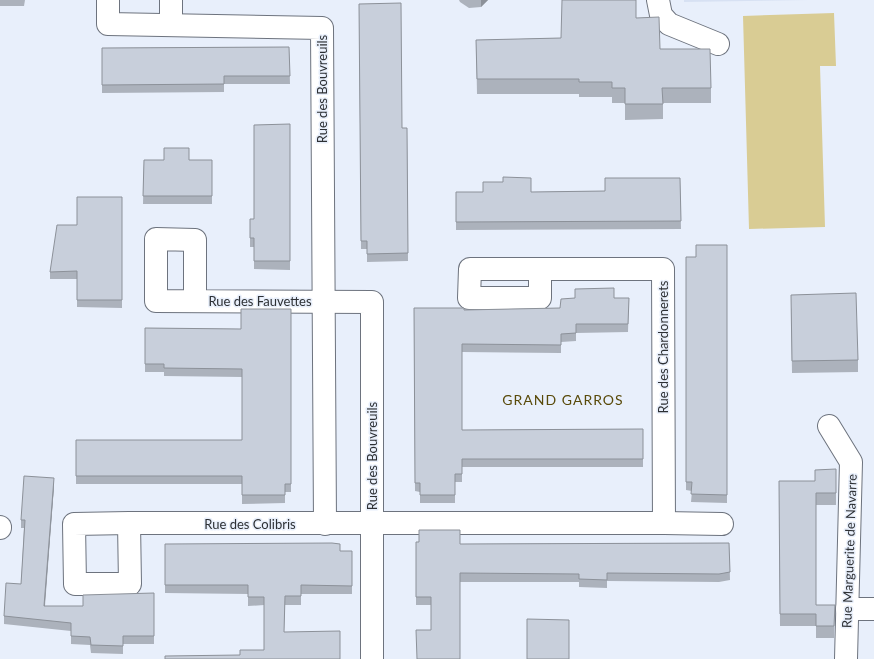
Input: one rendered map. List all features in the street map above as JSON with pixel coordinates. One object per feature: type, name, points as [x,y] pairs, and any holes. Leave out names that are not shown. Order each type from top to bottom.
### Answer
[{"type":"street","name":"Rue des Bouvreuils","points":[[108,0],[108,24],[322,28],[325,524]]},
{"type":"street","points":[[171,0],[171,24]]},
{"type":"street","points":[[658,0],[660,15],[669,24],[718,44]]},
{"type":"street","name":"Rue des Chardonnerets","points":[[540,270],[663,269],[664,523]]},
{"type":"street","name":"Rue des Fauvettes","points":[[195,301],[324,302]]},
{"type":"street","name":"Rue des Bouvreuils","points":[[324,302],[372,302],[372,659]]},
{"type":"street","name":"Rue Marguerite de Navarre","points":[[829,426],[851,462],[846,659]]},
{"type":"street","name":"Rue des Colibris","points":[[129,524],[372,524]]},
{"type":"street","points":[[372,524],[722,524]]},
{"type":"street","points":[[847,609],[874,609]]},
{"type":"shaded area","points":[[684,0],[809,0],[684,2]]},
{"type":"shaded area","points":[[834,13],[836,66],[820,66],[825,227],[749,229],[743,16]]},
{"type":"building","points":[[562,0],[636,0],[636,18],[659,17],[660,49],[710,49],[711,88],[662,88],[663,104],[625,104],[625,88],[612,88],[612,82],[579,82],[579,79],[477,79],[476,40],[561,38]]},
{"type":"building","points":[[401,3],[402,128],[407,128],[408,253],[367,254],[367,241],[361,241],[359,4]]},
{"type":"building","points":[[289,47],[290,76],[224,76],[224,84],[102,85],[102,48]]},
{"type":"building","points":[[290,124],[290,261],[254,261],[254,238],[250,238],[250,219],[254,219],[254,125]]},
{"type":"building","points":[[164,148],[189,148],[189,160],[212,160],[212,196],[143,196],[144,160],[164,160]]},
{"type":"building","points":[[503,177],[531,178],[531,192],[605,191],[605,178],[680,178],[681,221],[456,222],[456,192],[483,192],[483,182],[503,182]]},
{"type":"building","points":[[77,197],[122,197],[122,300],[77,300],[77,271],[50,272],[57,225],[77,225]]},
{"type":"building","points":[[696,245],[727,245],[727,495],[691,494],[692,482],[686,482],[686,257],[696,257]]},
{"type":"building","points":[[614,288],[614,298],[629,298],[628,324],[576,324],[576,333],[561,334],[561,345],[462,344],[462,430],[643,429],[643,459],[462,459],[462,474],[455,474],[455,495],[420,495],[420,483],[415,483],[414,308],[464,308],[464,310],[560,308],[561,299],[575,298],[575,289]]},
{"type":"building","points":[[856,293],[858,360],[792,361],[791,295]]},
{"type":"building","points":[[241,309],[291,309],[291,484],[285,484],[285,495],[242,495],[242,476],[76,476],[76,440],[242,440],[242,369],[164,368],[164,364],[145,364],[145,328],[241,329]]},
{"type":"building","points":[[836,469],[836,493],[816,493],[816,605],[835,605],[834,626],[816,626],[816,614],[780,614],[779,481],[815,481],[815,470]]},
{"type":"building","points":[[24,476],[54,478],[44,606],[83,606],[83,595],[154,593],[154,636],[123,636],[123,646],[91,645],[90,637],[71,636],[71,623],[4,616],[6,583],[21,584],[25,520],[21,520]]},
{"type":"building","points":[[419,530],[460,530],[460,544],[729,543],[730,572],[719,574],[607,573],[607,580],[579,579],[579,574],[460,573],[460,659],[417,659],[416,630],[431,630],[431,597],[416,597],[416,542],[419,542]]},
{"type":"building","points":[[165,544],[340,544],[340,551],[352,551],[352,586],[301,585],[301,596],[285,596],[284,632],[340,631],[340,659],[165,659],[165,656],[240,655],[240,650],[264,650],[264,597],[248,597],[248,585],[165,585]]},
{"type":"building","points":[[527,619],[569,620],[569,659],[527,659]]},
{"type":"district","name":"GRAND GARROS","points":[[563,399]]}]
